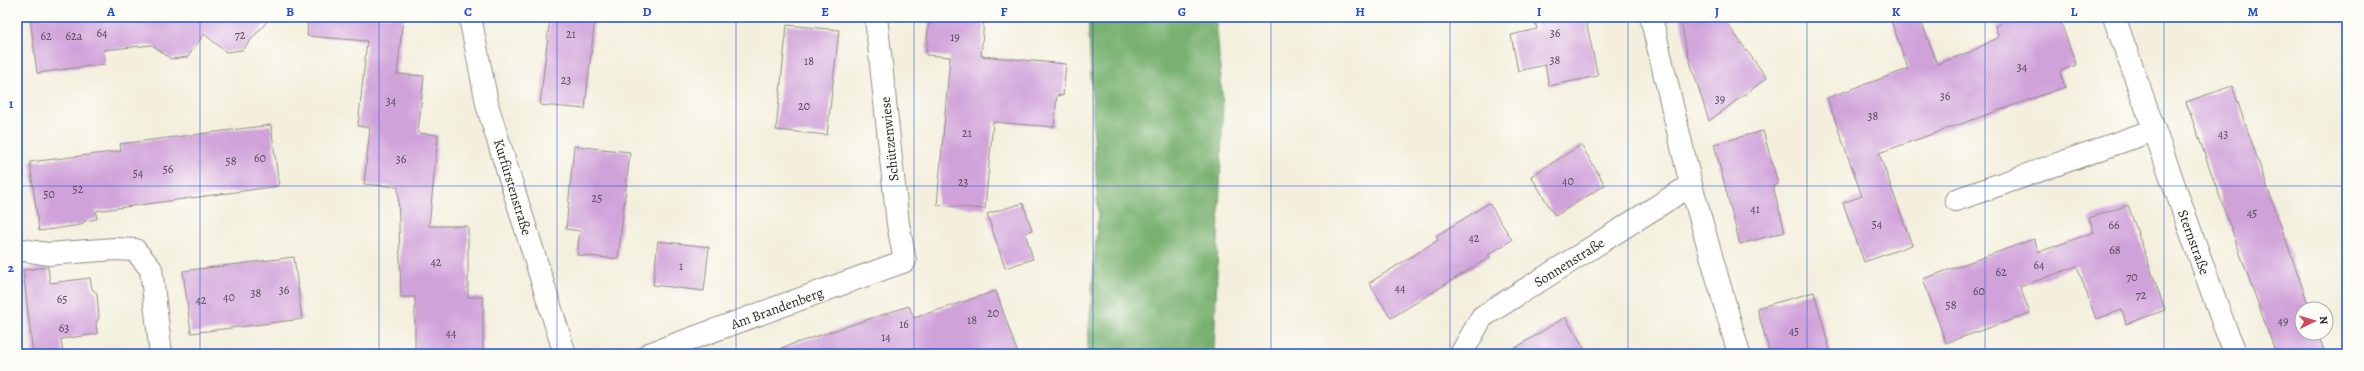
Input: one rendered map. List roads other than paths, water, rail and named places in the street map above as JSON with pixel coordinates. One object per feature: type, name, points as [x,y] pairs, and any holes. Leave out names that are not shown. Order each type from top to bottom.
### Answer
[{"type":"street","name":"Kurfürstenstraße","points":[[470,17],[488,108],[565,354]]},
{"type":"street","name":"Schützenwiese","points":[[876,17],[898,224],[905,261]]},
{"type":"street","points":[[1651,17],[1691,185],[1739,354]]},
{"type":"street","name":"Sternstraße","points":[[2114,17],[2225,328],[2236,354]]},
{"type":"street","points":[[1956,200],[2154,130]]},
{"type":"street","name":"Sonnenstraße","points":[[1461,354],[1482,317],[1691,185]]},
{"type":"street","points":[[17,248],[48,254],[115,249],[135,250],[151,268],[161,354]]},
{"type":"street","name":"Am Brandenberg","points":[[649,354],[905,261]]}]
